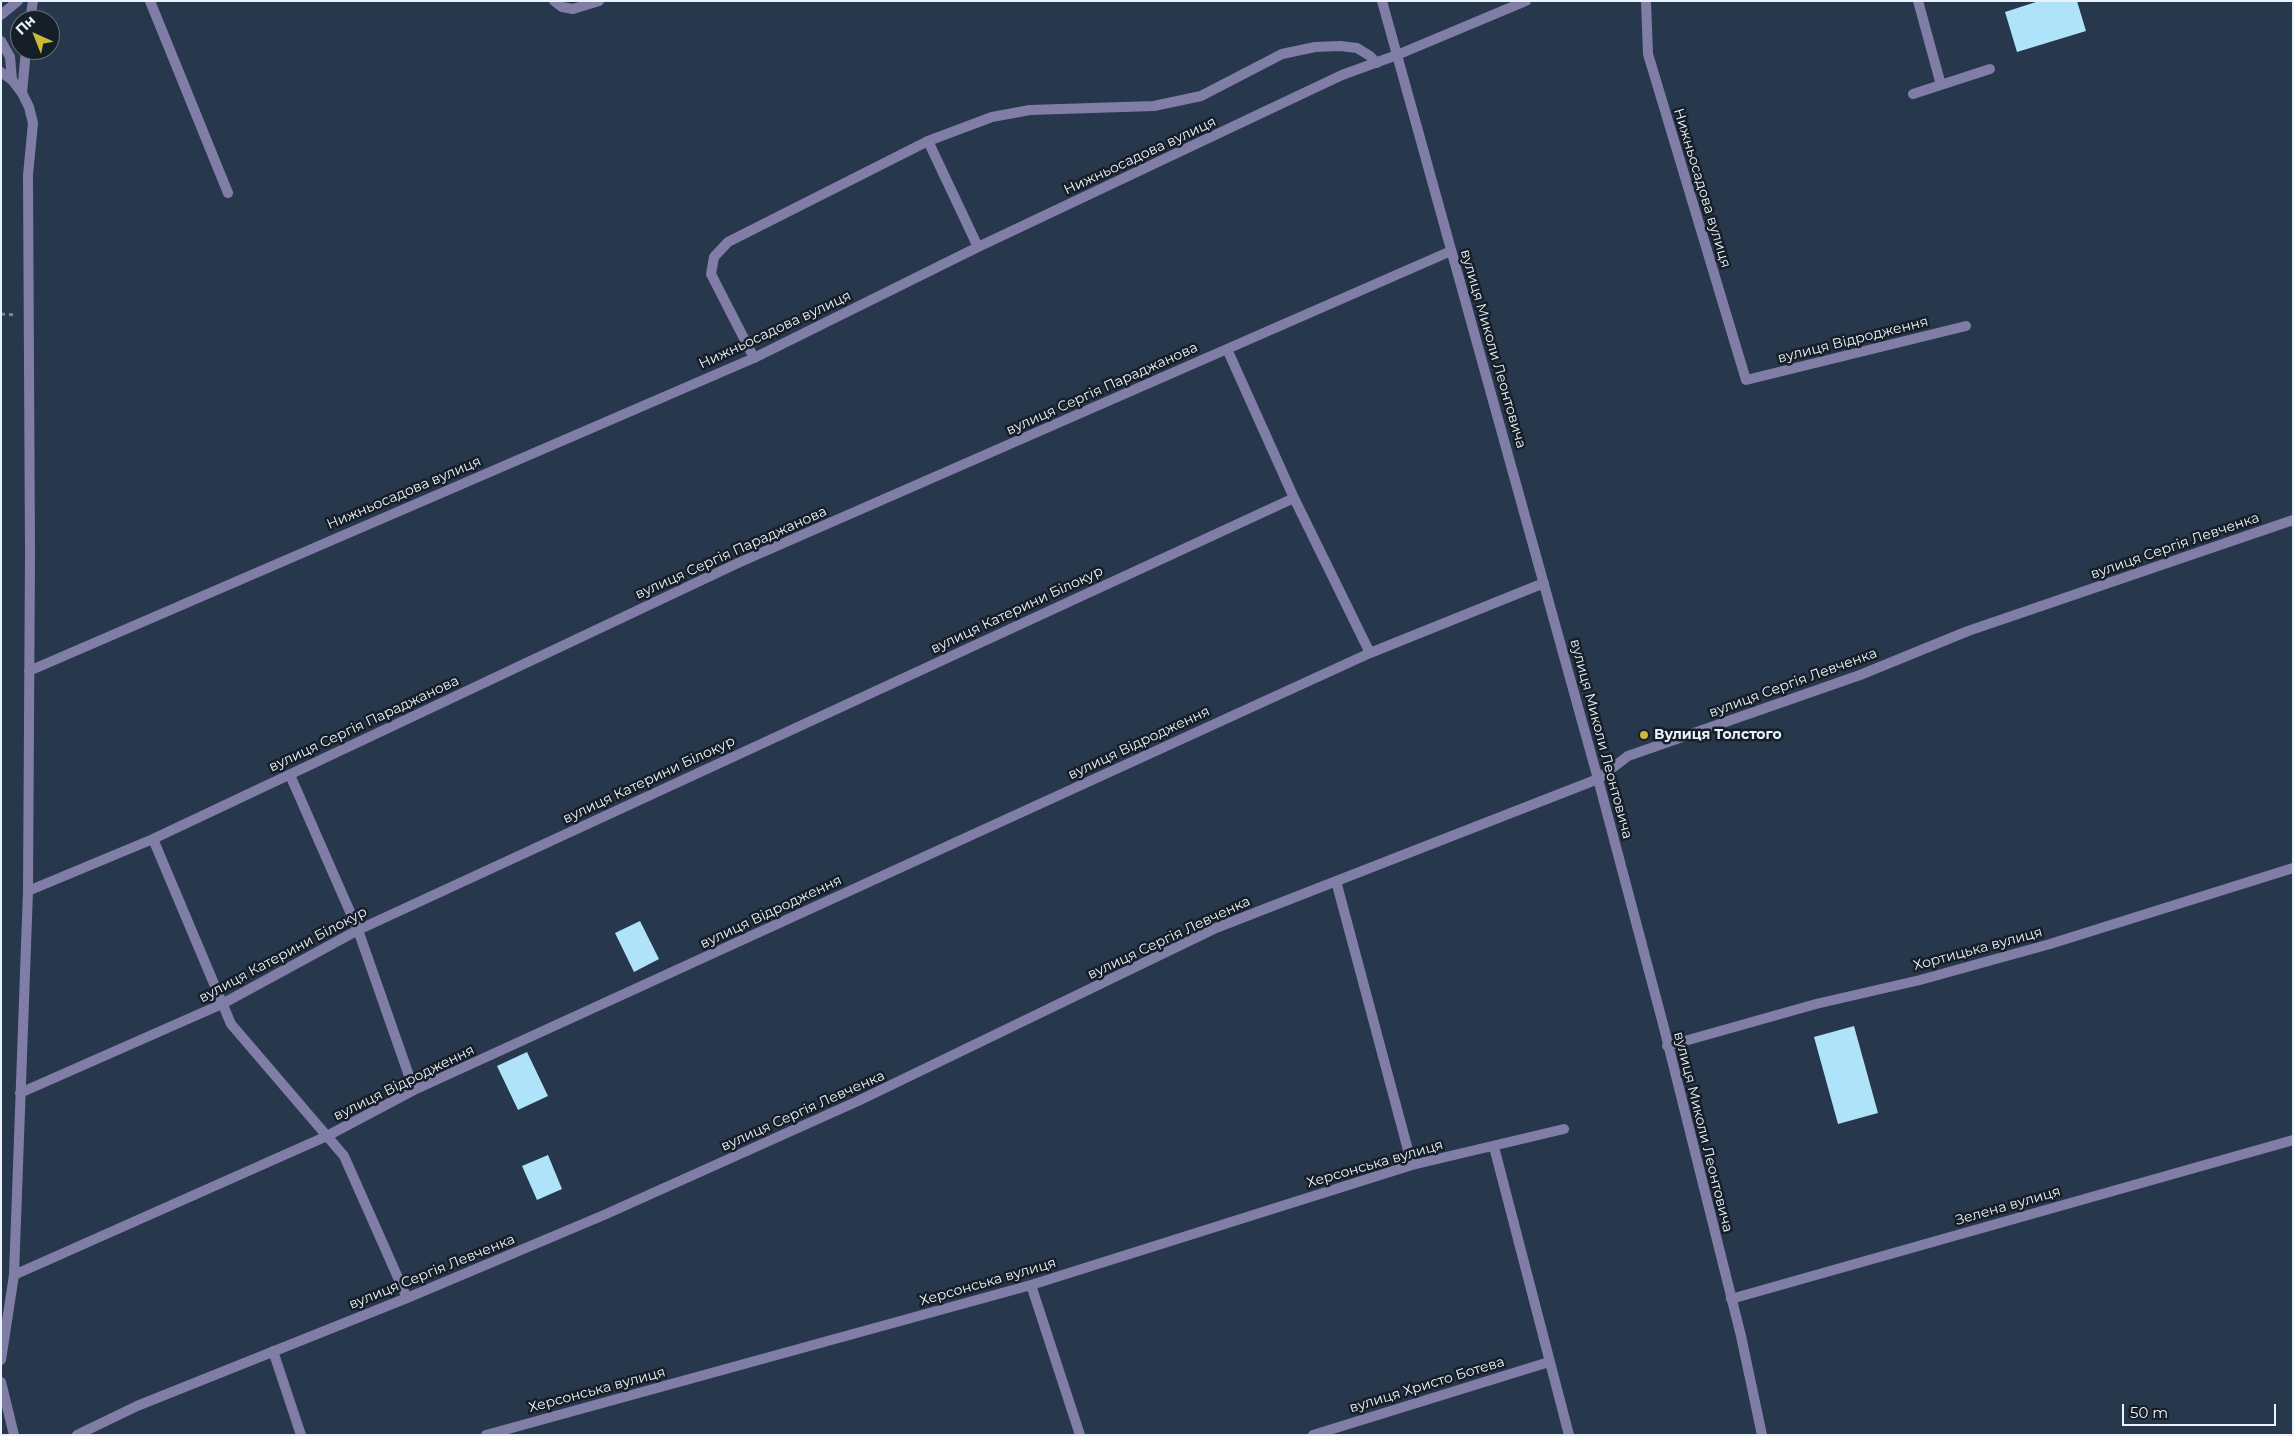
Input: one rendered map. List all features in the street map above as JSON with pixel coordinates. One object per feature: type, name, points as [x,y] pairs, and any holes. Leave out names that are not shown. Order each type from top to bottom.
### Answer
[{"type":"street","points":[[1,15],[18,1]]},
{"type":"street","points":[[150,1],[228,194]]},
{"type":"street","points":[[554,1],[562,7],[573,9],[599,1]]},
{"type":"street","name":"вулиця Миколи Леонтовича","points":[[1382,1],[1598,779],[1668,1046],[1762,1435]]},
{"type":"street","name":"Нижньосадова вулиця","points":[[29,671],[754,358],[978,247],[1333,80],[1526,1]]},
{"type":"street","name":"Нижньосадова вулиця","points":[[1646,1],[1648,54],[1746,380]]},
{"type":"street","points":[[1918,1],[1941,85]]},
{"type":"street","points":[[1,41],[10,57],[12,80]]},
{"type":"street","points":[[754,358],[711,274],[714,257],[728,242],[928,141],[992,117],[1030,110],[1154,106],[1201,96],[1282,54],[1315,47],[1340,46],[1357,48],[1377,62]]},
{"type":"street","points":[[22,93],[25,60]]},
{"type":"street","points":[[1913,94],[1990,69]]},
{"type":"street","points":[[1,72],[12,80],[22,93],[29,107],[33,123],[28,175],[28,891],[14,1275],[1,1360]]},
{"type":"street","points":[[928,141],[978,247]]},
{"type":"street","name":"вулиця Сергія Параджанова","points":[[28,891],[153,839],[738,563],[1451,251]]},
{"type":"street","name":"вулиця Відродження","points":[[1746,380],[1966,326]]},
{"type":"street","points":[[1227,349],[1294,498],[1370,653]]},
{"type":"street","name":"вулиця Катерини Білокур","points":[[20,1094],[222,1004],[358,930],[1294,498]]},
{"type":"street","name":"вулиця Сергія Левченка","points":[[77,1435],[137,1406],[407,1298],[604,1215],[858,1102],[1216,928],[1598,779],[1628,756],[1860,675],[1968,631],[2293,520]]},
{"type":"street","name":"вулиця Відродження","points":[[14,1275],[327,1136],[414,1090],[1370,653],[1544,583]]},
{"type":"street","points":[[290,775],[358,930],[414,1090]]},
{"type":"street","points":[[153,839],[231,1024],[344,1156],[407,1298]]},
{"type":"street","name":"Хортицька вулиця","points":[[1668,1046],[1816,1004],[1920,980],[2050,944],[2293,868]]},
{"type":"street","points":[[1336,881],[1412,1165]]},
{"type":"street","name":"Херсонська вулиця","points":[[486,1435],[1031,1285],[1412,1165],[1564,1129]]},
{"type":"street","name":"Зелена вулиця","points":[[1730,1299],[2293,1140]]},
{"type":"street","points":[[1494,1147],[1548,1362],[1569,1435]]},
{"type":"street","points":[[1031,1285],[1080,1435]]},
{"type":"street","points":[[273,1352],[301,1435]]},
{"type":"street","name":"вулиця Христо Ботева","points":[[1313,1435],[1548,1362]]},
{"type":"street","points":[[1,1382],[14,1435]]},
{"type":"building","points":[[2039,1],[2077,1],[2086,31],[2017,52],[2005,12]]},
{"type":"building","points":[[640,921],[659,959],[634,972],[615,933]]},
{"type":"building","points":[[1854,1026],[1878,1113],[1838,1124],[1814,1037]]},
{"type":"building","points":[[527,1052],[548,1096],[518,1110],[497,1066]]},
{"type":"building","points":[[548,1155],[562,1189],[537,1200],[522,1166]]},
{"type":"place","name":"Вулиця Толстого","points":[[1644,735]]}]
